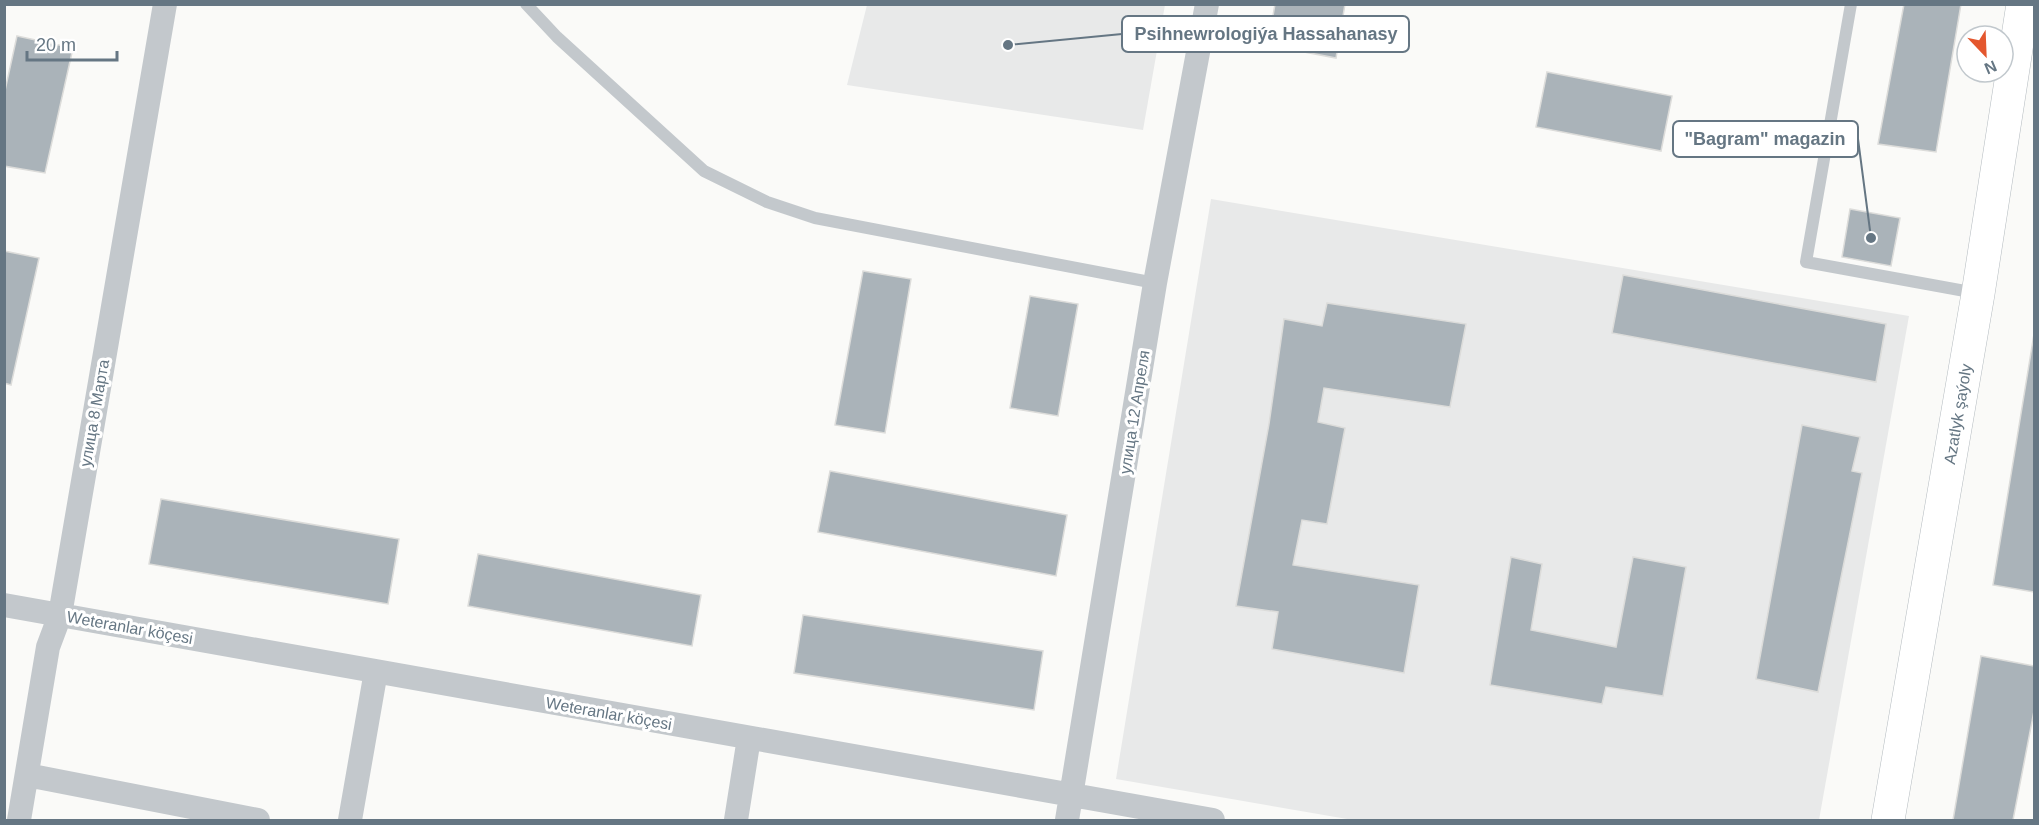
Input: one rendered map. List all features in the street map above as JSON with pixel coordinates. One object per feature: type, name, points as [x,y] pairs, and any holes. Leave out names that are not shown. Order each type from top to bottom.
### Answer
[{"type":"main road","name":"Azatlyk şaýoly","points":[[1888,820],[1977,294],[2023,4]]},
{"type":"street","name":"улица 8 Марта","points":[[19,820],[48,647],[60,615],[165,4]]},
{"type":"street","name":"улица 12 Апреля","points":[[1067,820],[1155,283],[1207,4]]},
{"type":"street","name":"Weteranlar köçesi","points":[[4,605],[1213,820]]},
{"type":"street","points":[[350,820],[376,671]]},
{"type":"street","points":[[736,820],[749,738]]},
{"type":"street","points":[[27,775],[258,820]]},
{"type":"lane","points":[[526,4],[608,85],[704,171],[767,202],[815,218],[1155,283]]},
{"type":"lane","points":[[1851,4],[1806,262],[1977,294]]},
{"type":"shaded area","points":[[867,5],[1165,5],[1143,130],[847,85]]},
{"type":"shaded area","points":[[1211,199],[1909,316],[1819,820],[1353,820],[1116,779]]},
{"type":"building","points":[[1275,4],[1345,4],[1336,58],[1268,45]]},
{"type":"building","points":[[1904,4],[1961,4],[1958,24],[1955,24],[1955,40],[1936,152],[1878,144]]},
{"type":"building","points":[[17,36],[73,48],[45,173],[4,166],[4,95]]},
{"type":"building","points":[[1547,72],[1672,96],[1661,151],[1536,127]]},
{"type":"building","points":[[1850,209],[1900,218],[1891,266],[1842,257]]},
{"type":"building","points":[[4,251],[39,258],[11,385],[4,383]]},
{"type":"building","points":[[863,271],[911,279],[885,433],[835,425]]},
{"type":"building","points":[[1623,275],[1886,324],[1876,382],[1612,333]]},
{"type":"building","points":[[1030,296],[1078,304],[1058,416],[1010,408]]},
{"type":"building","points":[[1327,303],[1466,324],[1450,407],[1324,388],[1318,422],[1345,428],[1327,524],[1302,520],[1293,565],[1419,585],[1404,673],[1272,649],[1278,612],[1236,606],[1269,424],[1284,319],[1322,326]]},
{"type":"building","points":[[2034,334],[2034,592],[1993,585]]},
{"type":"building","points":[[1802,425],[1860,437],[1852,471],[1862,473],[1818,692],[1756,679]]},
{"type":"building","points":[[830,471],[1067,515],[1056,576],[818,532]]},
{"type":"building","points":[[161,499],[399,539],[388,604],[149,564]]},
{"type":"building","points":[[478,554],[701,595],[692,646],[468,606]]},
{"type":"building","points":[[1511,557],[1542,564],[1531,630],[1616,647],[1633,557],[1686,567],[1663,696],[1606,687],[1602,704],[1490,685]]},
{"type":"building","points":[[803,615],[1043,651],[1034,710],[794,673]]},
{"type":"building","points":[[1981,656],[2034,666],[2034,711],[2013,820],[1953,820]]},
{"type":"place","name":"Psihnewrologiýa Hassahanasy","points":[[1008,45]]},
{"type":"place","name":"\"Bagram\" magazin","points":[[1871,238]]}]
